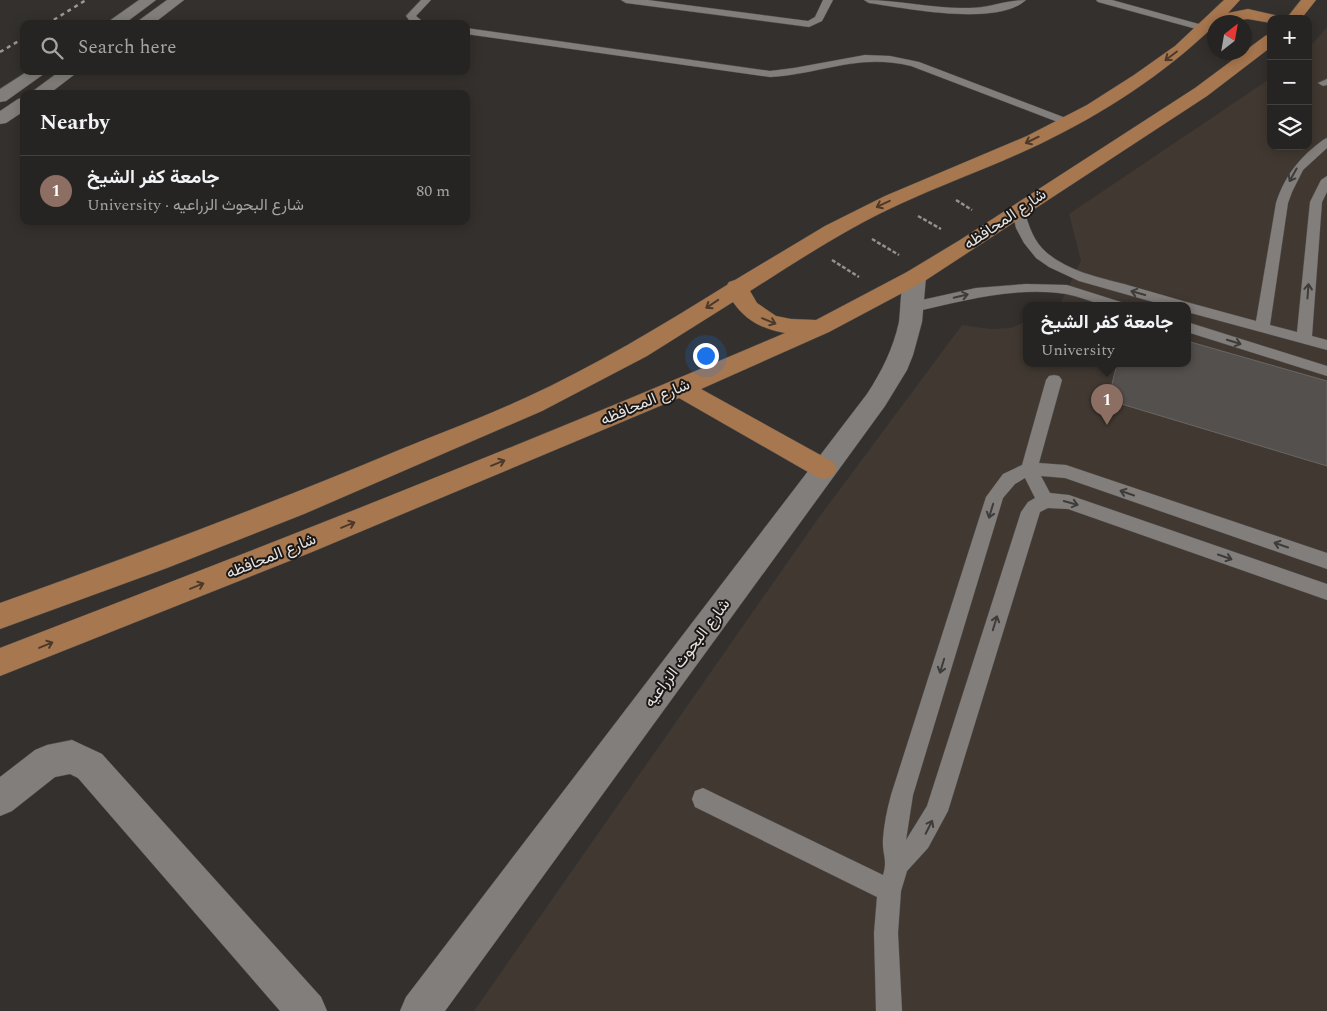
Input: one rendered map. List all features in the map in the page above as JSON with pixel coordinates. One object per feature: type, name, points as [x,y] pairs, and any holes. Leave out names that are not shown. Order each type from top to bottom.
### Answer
[{"type":"main road","points":[[1216,15],[1232,0]]},
{"type":"main road","points":[[1296,15],[1308,0]]},
{"type":"main road","points":[[1244,15],[1267,18]]},
{"type":"main road","points":[[0,616],[157,559],[285,509],[533,405],[640,350],[738,287],[845,223],[930,183],[1025,143],[1067,122],[1140,79],[1181,49],[1207,24]]},
{"type":"main road","name":"شارع المحافظه","points":[[0,662],[302,544],[680,388],[821,327],[920,274],[967,245],[1190,99],[1267,42]]},
{"type":"main road","points":[[738,287],[741,299],[750,310],[764,320],[782,326],[801,328],[821,327]]},
{"type":"main road","points":[[680,388],[824,469]]},
{"type":"street","points":[[119,20],[149,0]]},
{"type":"street","points":[[148,20],[177,0]]},
{"type":"street","points":[[0,97],[34,75]]},
{"type":"street","points":[[43,90],[65,75]]},
{"type":"street","points":[[0,119],[20,106]]},
{"type":"street","name":"شارع البحوث الزراعيه","points":[[420,1011],[876,400],[896,367],[908,334],[920,274]]},
{"type":"street","points":[[0,799],[47,762],[72,757],[90,766],[307,1011]]},
{"type":"lane","points":[[413,20],[411,16],[426,0]]},
{"type":"lane","points":[[626,0],[809,24],[819,18],[828,0]]},
{"type":"lane","points":[[869,0],[964,11],[1000,9],[1021,0]]},
{"type":"lane","points":[[964,11],[967,0]]},
{"type":"lane","points":[[1101,0],[1207,24]]},
{"type":"lane","points":[[470,32],[770,74],[796,72],[867,58],[900,60],[1067,122]]},
{"type":"lane","points":[[1262,328],[1282,203],[1288,184],[1297,167],[1327,142]]},
{"type":"lane","points":[[1304,340],[1316,202],[1327,180]]},
{"type":"lane","points":[[1018,210],[1020,224],[1028,240],[1057,267],[1074,275],[1168,302]]},
{"type":"lane","points":[[913,307],[976,293],[1026,288],[1067,290],[1106,302]]},
{"type":"lane","points":[[1191,308],[1327,346]]},
{"type":"lane","points":[[1191,329],[1327,371]]},
{"type":"lane","points":[[1045,500],[1029,469],[1054,380]]},
{"type":"lane","points":[[889,1011],[886,933],[889,891],[898,864],[894,842],[896,821],[902,795],[995,497],[1002,484],[1013,475],[1029,469],[1047,468],[1066,472],[1327,561]]},
{"type":"lane","points":[[898,864],[913,851],[924,836],[937,811],[1030,512],[1035,504],[1045,500],[1056,499],[1069,502],[1327,592]]},
{"type":"lane","points":[[703,798],[889,891]]},
{"type":"path","points":[[930,183],[996,225]]},
{"type":"path","points":[[892,200],[967,245]]},
{"type":"path","points":[[845,223],[920,274]]},
{"type":"path","points":[[808,244],[884,293]]},
{"type":"shaded area","points":[[1327,27],[1327,1011],[474,1011],[817,520],[962,325],[990,329],[1011,328],[1023,323],[1023,367],[1191,367],[1191,302],[1061,302],[1081,261],[1069,214],[1267,81],[1267,150],[1312,150],[1312,44]]},
{"type":"building","points":[[1191,342],[1327,381],[1327,466],[1108,400],[1116,367],[1191,367]]},
{"type":"railway","points":[[54,20],[86,0]]},
{"type":"railway","points":[[0,52],[20,40]]},
{"type":"place","name":"جامعة كفر الشيخ","points":[[1107,425]]}]
